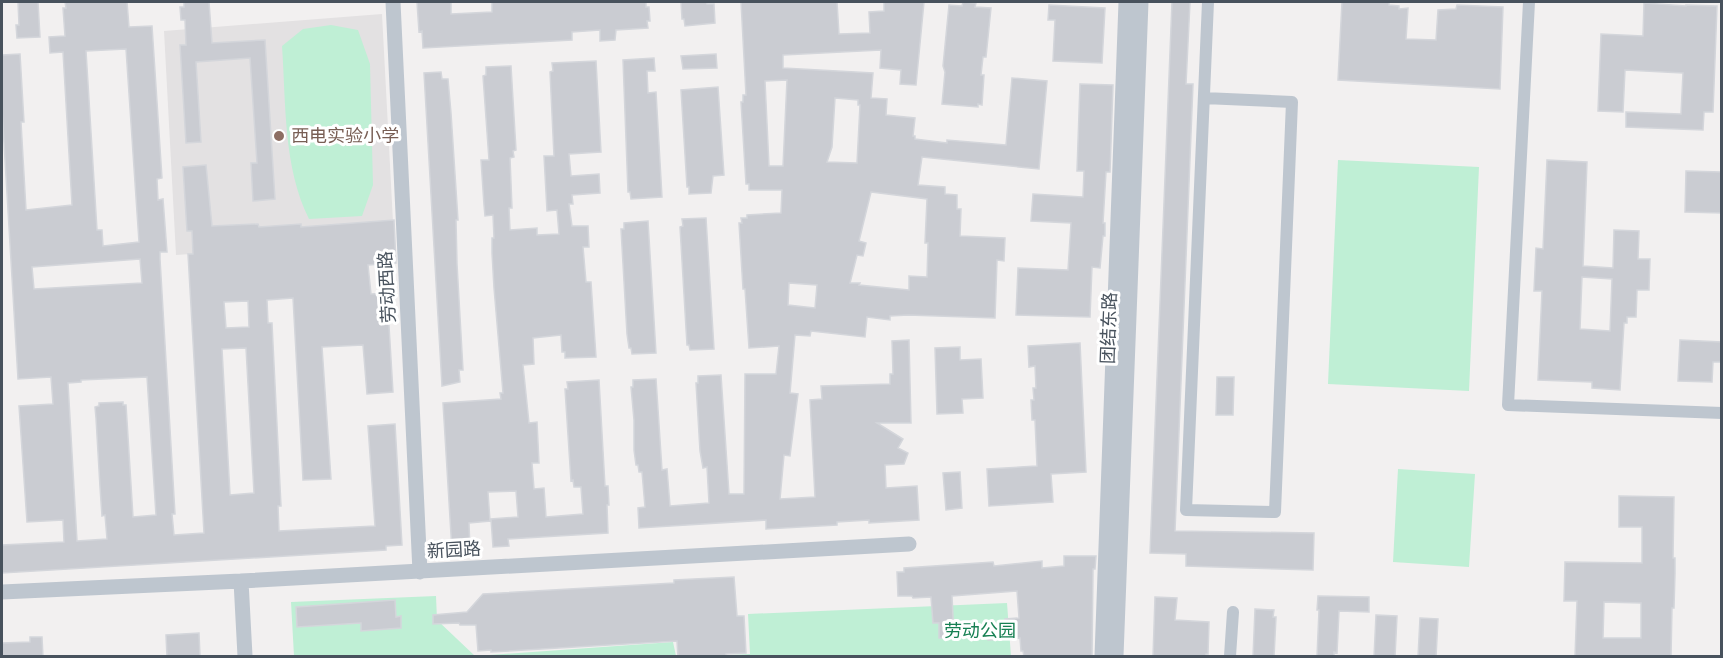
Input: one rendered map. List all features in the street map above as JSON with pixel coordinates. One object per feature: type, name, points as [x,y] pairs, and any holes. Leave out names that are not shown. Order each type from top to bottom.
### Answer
[{"type":"street","name":"劳动西路","points":[[393,2],[420,572]]},
{"type":"street","points":[[1102,657],[1126,2]]},
{"type":"street","name":"团结东路","points":[[1116,657],[1141,2]]},
{"type":"street","points":[[1204,98],[1292,102],[1275,512],[1186,510],[1208,2]]},
{"type":"street","points":[[1529,2],[1508,405],[1722,413]]},
{"type":"street","name":"新园路","points":[[2,592],[420,572],[909,544]]},
{"type":"street","points":[[241,581],[245,657]]},
{"type":"street","points":[[1230,657],[1233,612]]},
{"type":"shaded area","name":"西电实验小学","points":[[382,14],[394,241],[176,255],[164,31]]},
{"type":"green space","points":[[331,25],[358,30],[370,64],[373,185],[362,216],[309,219],[294,178],[290,156],[282,46],[303,29]]},
{"type":"green space","points":[[1338,160],[1479,167],[1469,391],[1328,384]]},
{"type":"green space","points":[[1398,469],[1475,474],[1469,567],[1393,562]]},
{"type":"green space","points":[[436,596],[437,620],[475,656],[294,656],[291,602]]},
{"type":"green space","name":"劳动公园","points":[[1007,603],[1011,656],[711,656],[750,654],[748,614]]},
{"type":"green space","points":[[673,642],[676,656],[475,656]]},
{"type":"building","points":[[18,2],[38,2],[40,37],[17,38]]},
{"type":"building","points":[[65,2],[127,2],[129,27],[152,26],[162,178],[157,179],[158,200],[163,199],[167,252],[160,252],[160,259],[175,514],[172,514],[174,535],[204,533],[188,254],[193,254],[192,231],[187,231],[183,167],[206,165],[212,226],[258,224],[259,227],[301,224],[301,227],[394,220],[396,263],[368,265],[371,294],[387,293],[393,392],[367,394],[363,345],[322,347],[331,479],[303,480],[293,298],[267,300],[268,323],[272,323],[281,506],[278,506],[279,531],[375,526],[368,426],[395,424],[402,545],[386,546],[386,550],[2,573],[2,545],[64,542],[63,520],[27,522],[19,406],[53,404],[51,377],[18,379],[2,109],[2,55],[20,54],[26,210],[72,205],[63,52],[50,53],[49,37],[65,36],[63,8],[66,8]],"holes":[[[126,49],[139,242],[103,246],[102,230],[97,230],[86,51]],[[140,259],[142,283],[34,289],[32,267]],[[248,301],[249,327],[226,328],[224,302]],[[246,348],[254,493],[230,495],[222,349]],[[147,377],[156,515],[133,517],[126,405],[123,405],[123,402],[99,403],[99,406],[95,407],[102,516],[105,515],[107,539],[77,541],[68,383],[81,382],[81,380]]]},
{"type":"building","points":[[184,2],[209,2],[212,43],[265,40],[275,199],[253,201],[251,163],[257,163],[250,58],[196,62],[201,142],[186,143],[180,45],[186,45],[185,20],[181,20],[180,7],[184,7]]},
{"type":"building","points":[[417,2],[451,2],[451,14],[492,12],[492,2],[646,2],[646,7],[649,7],[650,21],[647,21],[648,28],[616,30],[615,40],[600,41],[600,30],[572,32],[572,40],[423,48],[422,31],[419,32]]},
{"type":"building","points":[[681,2],[714,4],[715,23],[685,26],[684,19],[682,19]]},
{"type":"building","points":[[741,2],[837,2],[839,34],[870,33],[869,12],[884,11],[884,2],[924,2],[916,85],[900,84],[901,70],[880,68],[881,50],[783,55],[783,68],[873,73],[871,98],[887,99],[886,115],[915,118],[913,136],[915,139],[947,143],[947,140],[1006,145],[1012,78],[1047,81],[1039,169],[922,157],[918,185],[945,187],[945,194],[957,195],[957,209],[961,209],[960,236],[1005,238],[1004,261],[997,260],[995,318],[908,315],[890,316],[890,320],[867,317],[865,337],[811,331],[810,336],[795,335],[790,393],[798,394],[790,456],[784,455],[780,499],[815,497],[810,400],[822,399],[821,386],[890,384],[890,374],[893,374],[892,341],[909,340],[911,423],[877,423],[903,439],[898,448],[908,453],[904,464],[885,465],[886,488],[917,486],[919,520],[869,523],[869,520],[837,522],[837,525],[766,529],[766,520],[639,528],[638,508],[645,507],[642,472],[639,472],[638,465],[636,465],[634,450],[631,387],[633,387],[633,380],[656,379],[662,470],[667,469],[670,506],[709,503],[707,467],[703,468],[700,451],[696,383],[698,383],[698,376],[721,375],[729,494],[744,494],[745,374],[776,374],[779,346],[749,348],[739,223],[742,223],[741,218],[747,218],[747,215],[781,213],[782,190],[749,190],[749,184],[746,184],[741,102],[743,102],[743,95],[746,95]],"holes":[[[787,80],[783,166],[769,166],[765,81]],[[835,98],[858,100],[858,105],[860,105],[857,163],[827,162],[832,147]],[[871,192],[927,199],[925,243],[928,243],[927,277],[909,276],[909,290],[850,283],[857,255],[863,256],[866,243],[859,241]],[[789,283],[817,285],[815,308],[788,305]]]},
{"type":"building","points":[[963,2],[976,3],[975,7],[991,8],[986,57],[983,57],[981,75],[984,75],[982,105],[978,104],[978,107],[942,104],[949,5],[962,6]]},
{"type":"building","points":[[1172,2],[1190,2],[1186,84],[1193,84],[1175,531],[1314,533],[1313,570],[1186,566],[1186,554],[1150,553]]},
{"type":"building","points":[[1342,2],[1389,2],[1389,5],[1399,6],[1399,9],[1408,8],[1406,39],[1436,40],[1438,10],[1456,9],[1457,5],[1503,7],[1500,89],[1338,80]]},
{"type":"building","points":[[1644,3],[1717,6],[1713,112],[1704,112],[1703,130],[1626,127],[1626,112],[1681,114],[1683,73],[1625,70],[1623,112],[1598,111],[1601,34],[1643,36]]},
{"type":"building","points":[[1049,5],[1105,8],[1102,63],[1053,61],[1055,20],[1048,20]]},
{"type":"building","points":[[716,54],[717,68],[683,69],[681,56]]},
{"type":"building","points":[[654,58],[655,71],[647,71],[648,93],[656,92],[662,197],[631,199],[630,192],[628,192],[623,60]]},
{"type":"building","points":[[596,61],[601,152],[569,154],[571,176],[599,174],[600,193],[572,195],[573,204],[569,204],[572,226],[588,226],[589,247],[583,247],[586,282],[591,282],[596,357],[565,358],[565,352],[562,352],[561,335],[533,338],[534,364],[523,365],[529,423],[537,422],[539,463],[532,463],[534,489],[544,488],[546,517],[583,514],[581,487],[574,487],[573,480],[571,481],[565,389],[568,389],[567,382],[599,380],[605,486],[608,486],[608,533],[508,539],[509,546],[493,547],[491,519],[518,517],[516,491],[488,492],[490,521],[469,523],[470,550],[452,551],[443,403],[501,399],[500,393],[503,393],[492,253],[493,215],[485,216],[481,160],[489,160],[483,76],[486,75],[486,67],[511,66],[516,150],[513,151],[514,157],[510,158],[512,208],[509,208],[510,230],[537,228],[537,235],[559,234],[557,210],[547,211],[544,156],[554,156],[550,72],[553,71],[552,63]]},
{"type":"building","points":[[441,72],[442,79],[448,79],[451,113],[458,220],[456,220],[457,264],[463,370],[459,370],[460,382],[442,386],[424,73]]},
{"type":"building","points":[[1080,84],[1113,85],[1110,172],[1106,172],[1103,223],[1105,223],[1105,236],[1103,236],[1100,268],[1092,267],[1090,317],[1016,315],[1018,268],[1068,270],[1071,223],[1031,221],[1033,194],[1083,197],[1084,171],[1077,171]]},
{"type":"building","points":[[718,87],[724,175],[713,176],[711,193],[689,194],[681,90]]},
{"type":"building","points":[[1547,160],[1587,162],[1583,266],[1613,268],[1614,230],[1639,231],[1638,259],[1650,259],[1649,290],[1637,290],[1636,317],[1627,317],[1627,323],[1624,323],[1620,390],[1592,388],[1592,382],[1538,380],[1542,291],[1534,291],[1536,248],[1543,249]],"holes":[[[1582,277],[1612,279],[1610,331],[1580,329]]]},
{"type":"building","points":[[1686,171],[1721,172],[1722,213],[1685,212]]},
{"type":"building","points":[[706,218],[714,349],[690,350],[687,345],[680,227],[683,226],[682,219]]},
{"type":"building","points":[[648,221],[656,353],[632,354],[627,334],[621,229],[624,229],[624,223]]},
{"type":"building","points":[[1680,340],[1722,342],[1722,362],[1713,362],[1712,382],[1678,381]]},
{"type":"building","points":[[1080,343],[1086,472],[1051,474],[1053,502],[989,506],[987,469],[1037,466],[1035,420],[1032,420],[1031,400],[1034,400],[1033,388],[1036,388],[1035,366],[1029,367],[1028,346]]},
{"type":"building","points":[[960,347],[960,360],[981,359],[983,398],[962,399],[963,413],[937,414],[935,348]]},
{"type":"building","points":[[1217,377],[1234,377],[1233,415],[1216,415]]},
{"type":"building","points":[[960,472],[962,508],[946,510],[943,473]]},
{"type":"building","points":[[1619,496],[1674,497],[1673,558],[1675,558],[1675,573],[1671,657],[1575,657],[1577,601],[1564,601],[1565,562],[1642,563],[1642,527],[1619,527]],"holes":[[[1604,602],[1641,603],[1641,638],[1603,638]]]},
{"type":"building","points":[[1064,556],[1096,556],[1095,569],[1093,569],[1092,657],[1024,657],[1020,638],[988,640],[986,626],[1005,625],[1005,619],[1019,618],[1017,591],[952,596],[954,638],[939,638],[939,623],[933,623],[931,597],[898,596],[897,572],[904,572],[904,568],[993,562],[994,566],[1042,561],[1042,568],[1064,566]]},
{"type":"building","points":[[734,577],[737,616],[744,616],[746,653],[726,654],[726,657],[678,657],[677,641],[478,651],[476,625],[433,624],[433,615],[467,612],[483,594],[674,583],[674,580]]},
{"type":"building","points":[[1318,596],[1369,597],[1369,612],[1339,611],[1337,653],[1334,652],[1334,657],[1317,657]]},
{"type":"building","points":[[1155,597],[1177,598],[1175,620],[1209,622],[1208,654],[1205,657],[1153,657]]},
{"type":"building","points":[[395,600],[396,617],[401,616],[401,628],[361,631],[361,623],[297,627],[296,607]]},
{"type":"building","points":[[1255,609],[1274,610],[1273,617],[1276,617],[1274,657],[1253,657]]},
{"type":"building","points":[[1376,615],[1397,616],[1395,657],[1374,657]]},
{"type":"building","points":[[1420,618],[1438,619],[1436,657],[1418,657]]},
{"type":"building","points":[[199,633],[200,657],[167,657],[166,635]]},
{"type":"building","points":[[30,637],[42,637],[43,657],[2,657],[2,643],[30,642]]},
{"type":"place","name":"西电实验小学","points":[[279,136]]}]
